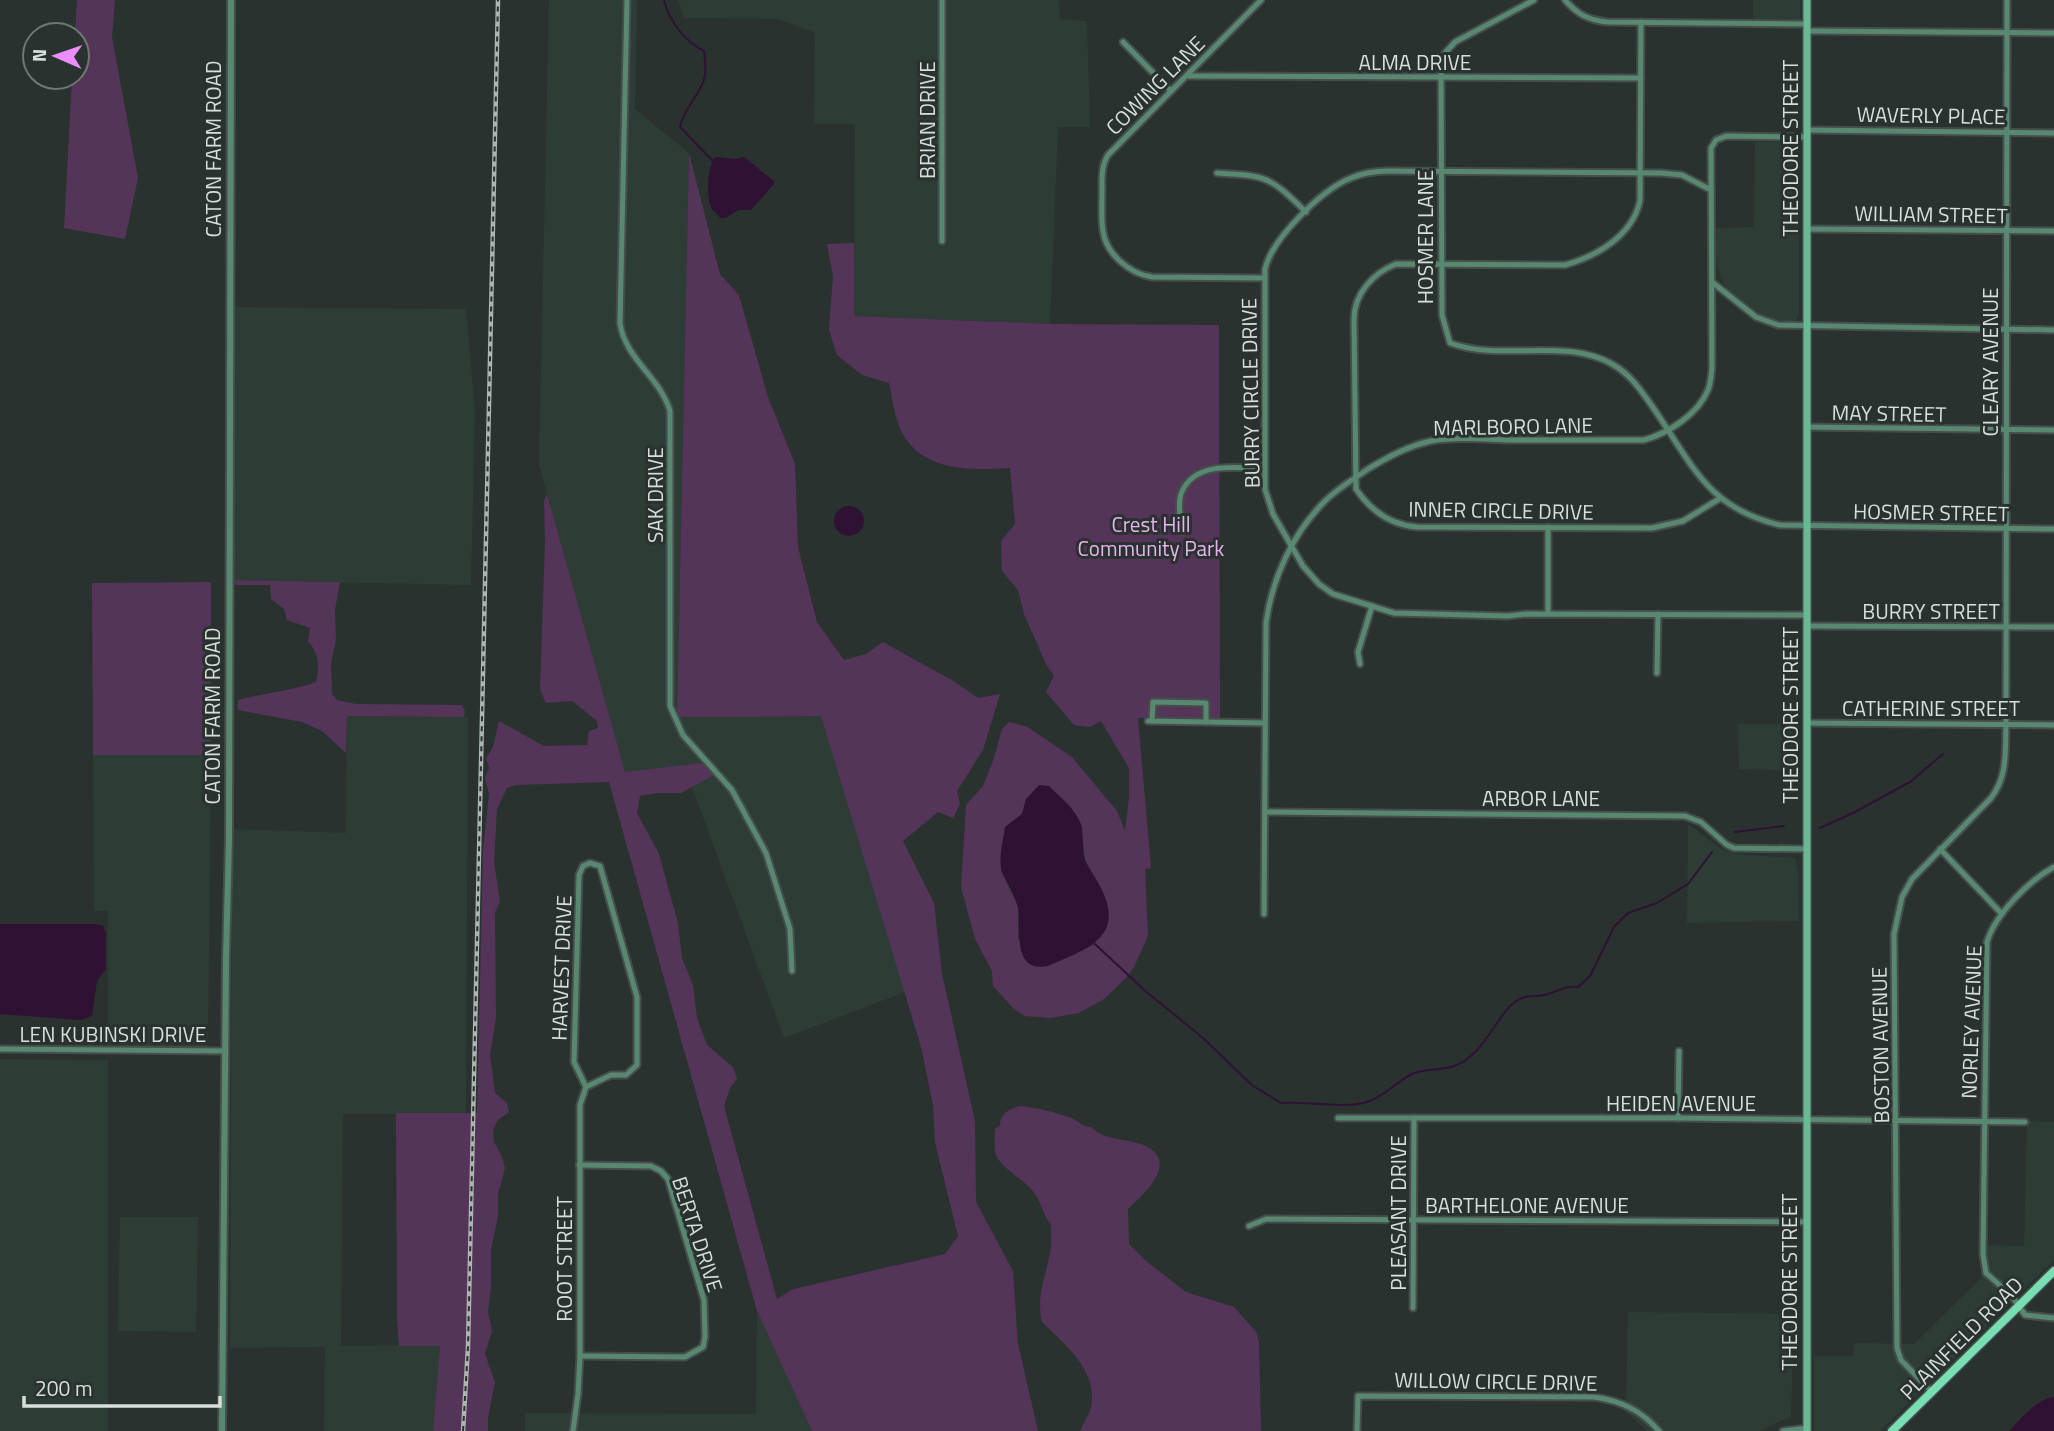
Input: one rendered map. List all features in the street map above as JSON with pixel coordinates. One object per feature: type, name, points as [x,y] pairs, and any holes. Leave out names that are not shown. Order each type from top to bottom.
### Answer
[{"type":"main road","name":"THEODORE STREET","points":[[1807,0],[1807,1429]]},
{"type":"main road","name":"PLAINFIELD ROAD","points":[[1892,1431],[2054,1270]]},
{"type":"street","name":"CATON FARM ROAD","points":[[222,1431],[229,838],[231,0]]},
{"type":"street","name":"SAK DRIVE","points":[[627,0],[620,323],[622,337],[628,349],[657,382],[670,411],[670,706],[684,735],[732,790],[766,853],[790,929],[793,971]]},
{"type":"street","name":"BRIAN DRIVE","points":[[942,0],[942,241]]},
{"type":"street","name":"COWING LANE","points":[[1261,0],[1106,158],[1102,170],[1102,226],[1106,242],[1126,266],[1144,276],[1264,278]]},
{"type":"street","name":"HOSMER LANE","points":[[1534,0],[1455,42],[1445,52],[1441,62],[1440,262],[1442,315],[1450,342],[1483,352],[1568,352],[1601,358],[1629,376],[1719,499],[1759,521],[1807,526]]},
{"type":"street","points":[[1565,0],[1577,13],[1591,20],[2054,33]]},
{"type":"street","name":"CLEARY AVENUE","points":[[2006,725],[2007,0]]},
{"type":"street","name":"INNER CIRCLE DRIVE","points":[[1641,22],[1640,201],[1637,215],[1628,229],[1607,247],[1583,260],[1565,265],[1401,263],[1391,266],[1365,287],[1356,301],[1353,319],[1356,489],[1367,503],[1388,520],[1404,526],[1663,527],[1695,515],[1719,499]]},
{"type":"street","points":[[1123,42],[1171,91]]},
{"type":"street","name":"ALMA DRIVE","points":[[1188,76],[1641,78]]},
{"type":"street","name":"WAVERLY PLACE","points":[[1716,140],[1726,136],[1807,134],[2054,133]]},
{"type":"street","name":"MARLBORO LANE","points":[[1264,914],[1266,639],[1269,600],[1291,547],[1326,500],[1355,478],[1398,452],[1431,441],[1644,440],[1669,429],[1688,416],[1709,388],[1712,368],[1711,148],[1716,140]]},
{"type":"street","name":"BURRY CIRCLE DRIVE","points":[[1711,190],[1682,175],[1641,173],[1369,172],[1332,188],[1277,242],[1266,261],[1265,489],[1270,508],[1291,547],[1303,566],[1324,589],[1394,613],[1807,615]]},
{"type":"street","points":[[1217,173],[1267,178],[1306,212]]},
{"type":"street","name":"WILLIAM STREET","points":[[1807,229],[2054,231]]},
{"type":"street","points":[[1712,282],[1756,317],[1778,325],[2054,330]]},
{"type":"street","name":"MAY STREET","points":[[1807,427],[2054,430]]},
{"type":"street","points":[[1182,532],[1181,493],[1191,479],[1220,467],[1264,469]]},
{"type":"street","name":"HOSMER STREET","points":[[1807,526],[2054,529]]},
{"type":"street","points":[[1548,527],[1548,614]]},
{"type":"street","points":[[1360,664],[1358,652],[1372,606]]},
{"type":"street","points":[[1657,673],[1658,614]]},
{"type":"street","name":"BURRY STREET","points":[[1807,626],[2054,626]]},
{"type":"street","points":[[1206,722],[1206,703],[1153,702],[1150,721],[1206,722],[1265,723]]},
{"type":"street","name":"CATHERINE STREET","points":[[1807,723],[2054,725]]},
{"type":"street","name":"BOSTON AVENUE","points":[[1931,1391],[1901,1360],[1897,1348],[1894,934],[1902,897],[1912,879],[2000,787],[2004,776],[2006,725]]},
{"type":"street","name":"ARBOR LANE","points":[[1265,812],[1685,816],[1701,822],[1734,848],[1807,849]]},
{"type":"street","points":[[1940,849],[2002,914]]},
{"type":"street","name":"HARVEST DRIVE","points":[[590,863],[600,866],[637,997],[637,1065],[626,1075],[611,1075],[586,1087],[574,1062],[579,875],[583,866],[590,863]]},
{"type":"street","name":"NORLEY AVENUE","points":[[1984,1121],[1987,950],[1991,928],[2031,883],[2054,867]]},
{"type":"street","name":"LEN KUBINSKI DRIVE","points":[[0,1049],[225,1051]]},
{"type":"street","points":[[1678,1118],[1679,1051]]},
{"type":"street","name":"ROOT STREET","points":[[573,1431],[580,1356],[580,1105],[586,1087]]},
{"type":"street","name":"HEIDEN AVENUE","points":[[1338,1118],[2025,1122]]},
{"type":"street","name":"PLEASANT DRIVE","points":[[1413,1308],[1414,1118]]},
{"type":"street","points":[[1984,1121],[1984,1268],[2025,1315],[2054,1318]]},
{"type":"street","name":"BERTA DRIVE","points":[[579,1165],[651,1166],[661,1171],[668,1179],[706,1314],[703,1347],[685,1357],[580,1356]]},
{"type":"street","name":"BARTHELONE AVENUE","points":[[1249,1226],[1266,1219],[1807,1222]]},
{"type":"street","name":"WILLOW CIRCLE DRIVE","points":[[1357,1431],[1358,1395],[1594,1397],[1622,1403],[1647,1418],[1658,1431]]},
{"type":"street","points":[[1783,1431],[1807,1429]]},
{"type":"shaded area","points":[[549,0],[637,0],[635,109],[689,153],[677,716],[821,715],[905,992],[784,1038],[692,787],[713,775],[703,763],[625,773],[539,465]]},
{"type":"shaded area","points":[[678,0],[1059,0],[1060,19],[1087,21],[1090,127],[1058,127],[1050,324],[854,316],[855,124],[814,124],[815,33],[778,19],[684,18]]},
{"type":"shaded area","points":[[1753,0],[1800,0],[1800,29],[1753,28]]},
{"type":"shaded area","points":[[1755,142],[1799,142],[1799,315],[1795,322],[1789,324],[1761,317],[1740,303],[1721,279],[1715,256],[1715,228],[1754,227]]},
{"type":"shaded area","points":[[715,157],[744,157],[774,181],[774,184],[751,210],[738,210],[726,218],[720,218],[712,209],[708,190],[710,168]]},
{"type":"shaded area","points":[[233,307],[466,309],[475,411],[471,585],[233,580]]},
{"type":"shaded area","points":[[849,506],[855,507],[863,515],[863,527],[855,535],[849,536],[843,535],[835,527],[834,521],[835,515],[843,507]]},
{"type":"shaded area","points":[[347,716],[468,717],[466,1114],[343,1114],[341,1346],[440,1345],[433,1431],[324,1431],[325,1347],[230,1348],[232,829],[346,833]]},
{"type":"shaded area","points":[[1738,724],[1799,724],[1799,771],[1739,769]]},
{"type":"shaded area","points":[[93,755],[211,755],[208,1048],[108,1047],[108,911],[94,911]]},
{"type":"shaded area","points":[[1039,785],[1049,786],[1077,816],[1082,828],[1085,860],[1101,888],[1109,919],[1105,930],[1088,947],[1048,966],[1028,963],[1023,956],[1018,908],[1000,862],[1005,827],[1022,814],[1026,799]]},
{"type":"shaded area","points":[[1688,824],[1723,850],[1736,854],[1795,858],[1799,921],[1687,923]]},
{"type":"shaded area","points":[[0,924],[103,926],[106,933],[106,969],[97,981],[92,1016],[81,1020],[0,1014]]},
{"type":"shaded area","points":[[0,1059],[108,1060],[108,1431],[0,1431]]},
{"type":"shaded area","points":[[2027,1121],[2054,1122],[2054,1260],[1880,1431],[1814,1431],[1814,1356],[1853,1356],[1854,1343],[1914,1344],[1982,1277],[1986,1245],[2024,1246]]},
{"type":"shaded area","points":[[120,1217],[198,1217],[196,1332],[118,1331]]},
{"type":"shaded area","points":[[757,1311],[812,1431],[525,1431],[525,1413],[756,1414]]},
{"type":"shaded area","points":[[1628,1312],[1794,1314],[1791,1418],[1760,1431],[1647,1431],[1626,1412]]},
{"type":"shaded area","points":[[2054,1397],[2054,1431],[2009,1431],[2035,1406]]},
{"type":"green space","points":[[77,0],[115,0],[112,37],[138,178],[125,239],[64,228],[71,91],[91,91],[91,21],[76,21]]},
{"type":"green space","points":[[689,153],[720,274],[739,295],[768,397],[795,464],[798,547],[817,622],[844,660],[866,654],[883,642],[955,682],[978,698],[1000,694],[983,750],[957,791],[960,804],[953,818],[938,812],[903,841],[934,903],[942,974],[975,1121],[976,1202],[1013,1271],[1018,1344],[1038,1431],[812,1431],[757,1311],[609,782],[516,785],[507,788],[497,809],[494,862],[500,902],[495,912],[496,1017],[490,1055],[495,1093],[507,1103],[509,1112],[497,1121],[493,1131],[494,1142],[505,1168],[498,1194],[498,1215],[491,1250],[488,1312],[492,1331],[485,1354],[495,1382],[488,1431],[433,1431],[440,1346],[399,1346],[396,1113],[477,1113],[483,849],[489,794],[485,778],[489,768],[486,758],[493,747],[499,721],[544,746],[587,745],[589,731],[598,728],[597,721],[572,701],[546,703],[540,690],[544,500],[547,494],[625,772],[703,763],[714,775],[681,793],[640,796],[637,813],[659,854],[678,923],[682,958],[693,985],[697,1018],[707,1045],[733,1067],[737,1079],[730,1088],[724,1106],[777,1299],[793,1289],[945,1254],[958,1236],[935,1142],[933,1105],[921,1047],[821,716],[677,717]]},
{"type":"green space","name":"Crest Hill Community Park","points":[[854,243],[854,316],[1050,324],[1219,325],[1220,719],[1138,718],[1151,868],[1145,869],[1148,936],[1126,978],[1104,999],[1079,1013],[1050,1018],[1025,1016],[1015,1010],[993,986],[992,971],[975,939],[961,887],[966,805],[983,786],[1002,729],[1009,722],[1026,726],[1072,757],[1117,811],[1125,831],[1129,768],[1101,721],[1090,727],[1074,725],[1046,692],[1054,676],[1024,614],[1018,590],[1002,571],[1001,541],[1015,524],[1010,468],[962,468],[932,460],[919,452],[899,426],[889,383],[862,375],[837,355],[829,330],[833,276],[827,244]],"holes":[[[1060,797],[1070,806],[1081,824],[1085,860],[1100,886],[1095,944],[1048,966],[1036,967],[1018,939],[1018,906],[1001,871],[1005,828],[1022,814],[1026,799]]]},
{"type":"green space","points":[[233,580],[340,582],[335,610],[336,640],[331,663],[332,694],[337,700],[356,704],[462,705],[464,717],[347,716],[346,753],[322,731],[302,722],[238,710],[238,700],[316,682],[318,665],[308,641],[310,628],[287,620],[284,609],[271,599],[270,585],[236,585]]},
{"type":"green space","points":[[211,582],[211,755],[93,755],[92,583]]},
{"type":"green space","points":[[1020,1106],[1074,1119],[1103,1135],[1143,1145],[1154,1151],[1159,1159],[1156,1177],[1128,1209],[1129,1244],[1186,1292],[1234,1307],[1257,1333],[1261,1431],[1080,1431],[1090,1411],[1092,1397],[1086,1372],[1079,1360],[1042,1322],[1040,1313],[1042,1288],[1051,1251],[1051,1224],[1033,1191],[1003,1165],[995,1151],[995,1129],[1006,1112]]},
{"type":"waterway","points":[[664,0],[679,30],[704,51],[703,82],[680,127],[712,160]]},
{"type":"waterway","points":[[1820,828],[1910,782],[1943,754]]},
{"type":"waterway","points":[[1735,832],[1784,826]]},
{"type":"waterway","points":[[1095,944],[1143,989],[1203,1038],[1253,1086],[1281,1103],[1358,1104],[1379,1097],[1412,1074],[1449,1068],[1466,1060],[1484,1042],[1513,1003],[1522,998],[1578,987],[1590,976],[1614,927],[1628,913],[1657,903],[1688,884],[1712,852]]},
{"type":"railway","points":[[463,1431],[468,1347],[498,0]]}]
